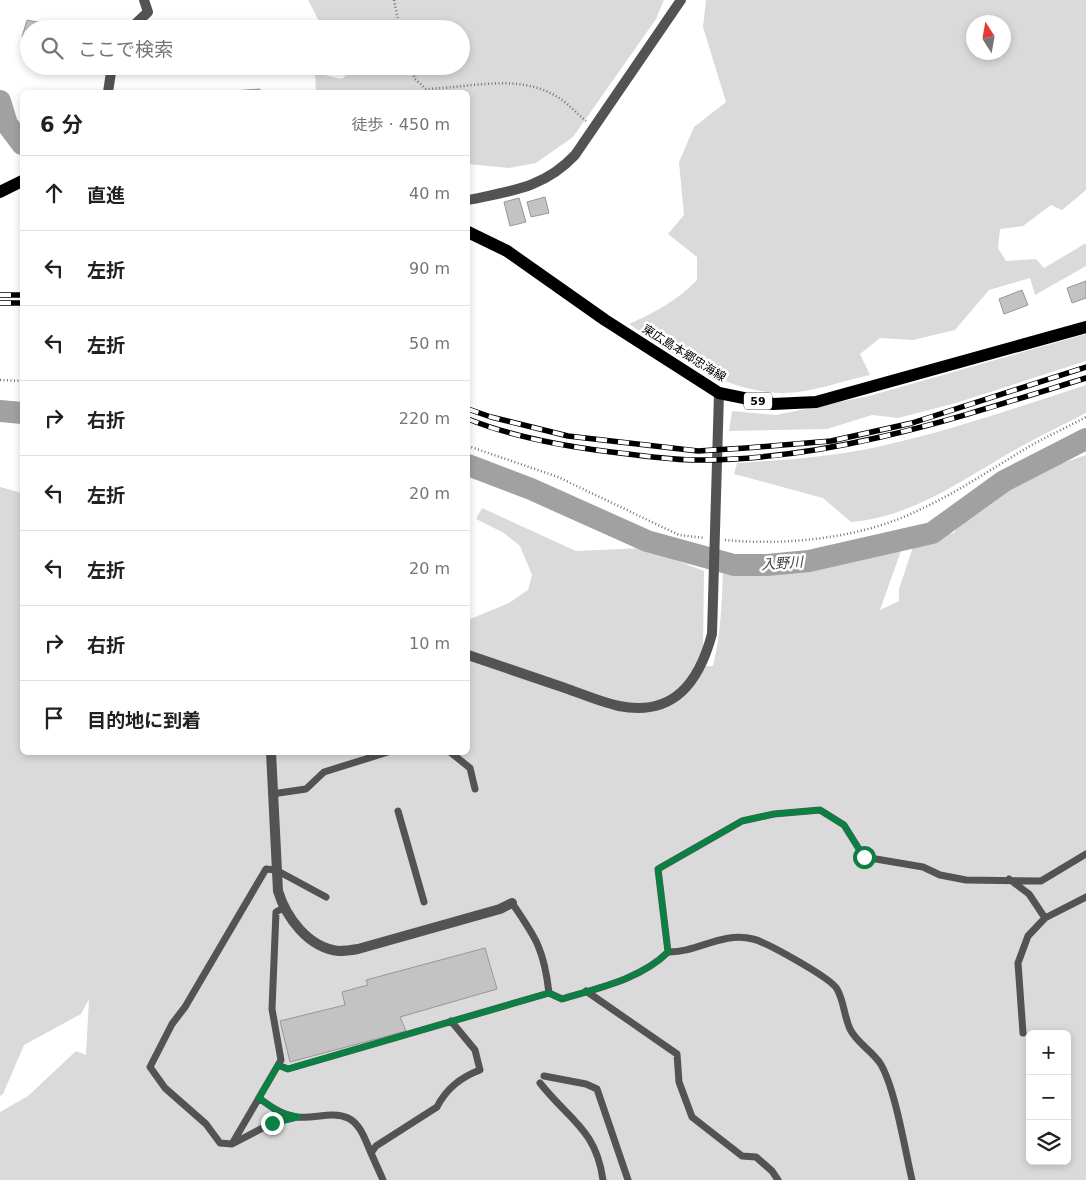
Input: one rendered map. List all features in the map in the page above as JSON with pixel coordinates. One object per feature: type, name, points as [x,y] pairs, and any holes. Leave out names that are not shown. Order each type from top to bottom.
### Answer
[{"type":"main road","points":[[0,192],[20,182]]},
{"type":"main road","name":"東広島本郷忠海線","points":[[470,233],[506,251],[605,320],[719,393],[773,404],[816,402],[1086,327]]},
{"type":"street","points":[[140,20],[148,12],[144,0]]},
{"type":"street","points":[[470,200],[532,186],[550,177],[575,155],[592,127],[681,0]]},
{"type":"street","points":[[108,90],[111,75]]},
{"type":"street","points":[[470,656],[618,706],[632,707],[664,703],[681,694],[695,678],[705,659],[712,634],[719,393]]},
{"type":"street","points":[[272,755],[272,794],[278,891],[283,908],[290,921],[302,932],[337,951],[358,949],[500,909],[512,903]]},
{"type":"lane","points":[[272,794],[306,789],[324,772],[378,755]]},
{"type":"lane","points":[[454,755],[470,768],[475,789]]},
{"type":"lane","points":[[278,1065],[288,1069],[549,993],[562,999],[586,992],[656,965],[668,952],[658,869],[742,821],[774,814],[820,810],[844,825],[864,857],[923,867],[940,875],[966,880],[1008,879],[1041,881],[1086,854]]},
{"type":"lane","points":[[398,811],[424,902]]},
{"type":"lane","points":[[326,897],[276,870],[266,869],[190,999],[172,1024],[150,1067],[165,1088],[206,1124],[220,1142],[232,1144],[272,1123],[298,1117],[335,1116],[348,1118],[360,1129],[383,1180]]},
{"type":"lane","points":[[1008,879],[1029,894],[1045,918]]},
{"type":"lane","points":[[1023,1033],[1018,963],[1028,936],[1045,918],[1086,897]]},
{"type":"lane","points":[[512,903],[538,942],[546,965],[549,993]]},
{"type":"lane","points":[[232,1144],[280,1060],[272,1009],[276,912],[283,908]]},
{"type":"lane","points":[[668,952],[683,953],[698,945],[727,938],[753,939],[804,964],[836,987],[850,1030],[880,1063],[888,1082],[912,1180]]},
{"type":"lane","points":[[586,992],[677,1054],[679,1082],[692,1118],[742,1156],[756,1158],[772,1171],[778,1180]]},
{"type":"lane","points":[[371,1154],[376,1146],[437,1107],[441,1099],[463,1076],[480,1070],[475,1050],[451,1021]]},
{"type":"lane","points":[[603,1180],[600,1158],[590,1138],[554,1101],[542,1079],[586,1084],[597,1089],[628,1180]]},
{"type":"lane","points":[[259,1098],[278,1112],[298,1117]]},
{"type":"path","points":[[394,0],[398,20]]},
{"type":"path","points":[[413,75],[415,79],[426,89],[485,84],[530,84],[557,96],[592,127]]},
{"type":"path","points":[[0,380],[20,381]]},
{"type":"path","points":[[716,539],[744,542],[799,541],[878,526],[918,511],[958,490],[1027,448],[1086,417]]},
{"type":"path","points":[[470,447],[558,477],[679,535],[707,538]]},
{"type":"shaded area","points":[[308,0],[664,0],[656,19],[573,137],[536,163],[509,168],[470,164],[470,90],[316,90],[315,75],[342,79],[346,75],[470,75],[470,20],[318,20]]},
{"type":"shaded area","points":[[706,0],[1086,0],[1086,190],[1062,210],[1051,205],[1023,226],[1000,229],[998,248],[1006,261],[1036,259],[1044,268],[1086,243],[1086,266],[1035,295],[1030,278],[989,290],[955,330],[913,340],[880,338],[860,354],[870,375],[791,393],[759,391],[738,386],[719,378],[681,358],[629,324],[648,315],[682,294],[697,280],[697,257],[668,234],[684,215],[679,162],[694,127],[726,102],[703,27]]},
{"type":"shaded area","points":[[1086,334],[1086,361],[956,403],[898,418],[872,415],[827,429],[729,431],[732,411],[776,415],[869,396]]},
{"type":"shaded area","points":[[1086,385],[1086,413],[1020,447],[954,486],[915,506],[873,519],[851,522],[823,498],[734,474],[737,463],[827,455],[881,446],[958,426]]},
{"type":"shaded area","points":[[1086,455],[1086,1180],[0,1180],[0,1112],[28,1096],[76,1051],[86,1055],[89,999],[81,1014],[24,1045],[3,1094],[0,1096],[0,487],[20,492],[20,755],[470,755],[470,619],[509,603],[528,590],[532,575],[520,546],[504,533],[476,519],[482,508],[576,551],[645,548],[704,571],[703,648],[696,666],[713,666],[722,605],[723,568],[786,572],[902,548],[880,610],[899,601],[899,589],[913,547],[955,532],[960,516],[980,498],[1016,479]]},
{"type":"building","points":[[545,197],[549,213],[531,217],[527,202]]},
{"type":"building","points":[[519,198],[526,222],[510,226],[504,202]]},
{"type":"building","points":[[1086,281],[1086,298],[1072,303],[1067,288]]},
{"type":"building","points":[[1022,290],[1028,305],[1004,314],[999,299]]},
{"type":"building","points":[[485,948],[497,989],[400,1017],[406,1031],[290,1062],[280,1021],[345,1005],[342,992],[368,985],[366,980]]},
{"type":"waterway","points":[[0,101],[7,124],[20,141]]},
{"type":"waterway","name":"入野川","points":[[0,411],[20,413]]},
{"type":"waterway","name":"入野川","points":[[470,466],[531,489],[647,541],[734,565],[767,565],[809,561],[932,533],[1004,481],[1086,439]]},
{"type":"railway","points":[[0,295],[20,295]]},
{"type":"railway","points":[[0,303],[20,303]]},
{"type":"railway","points":[[470,410],[491,417],[568,436],[698,451],[746,448],[831,441],[912,423],[1086,367]]},
{"type":"railway","points":[[470,420],[520,436],[593,450],[687,460],[748,458],[798,453],[895,434],[1086,378]]},
{"type":"route","points":[[272,1123],[298,1117],[278,1112],[259,1098],[278,1065],[288,1069],[549,993],[562,999],[608,985],[656,965],[668,952],[664,903],[658,869],[742,821],[774,814],[820,810],[844,825],[864,857]]}]
